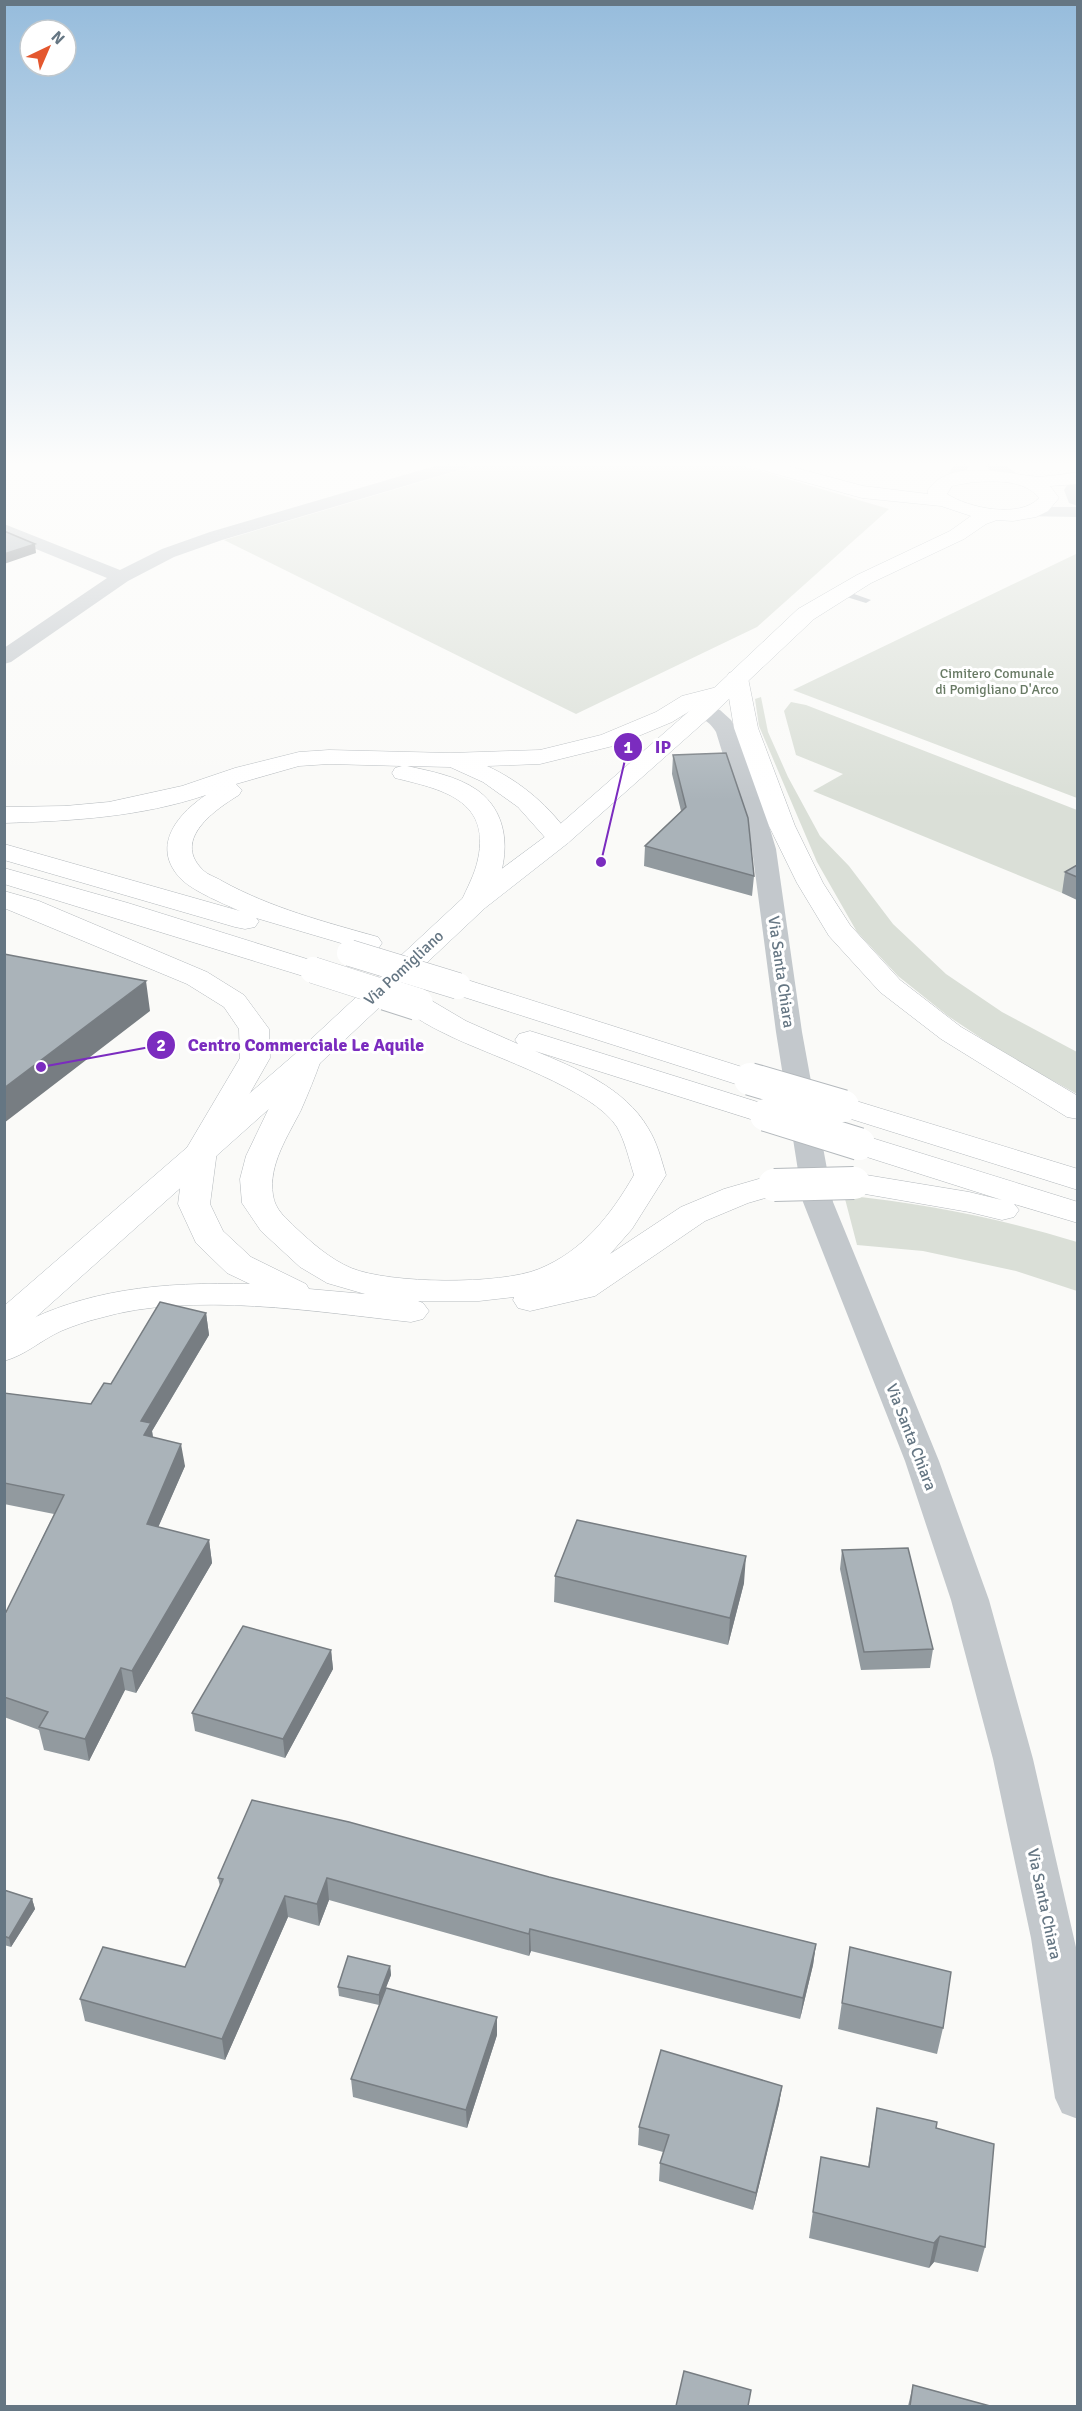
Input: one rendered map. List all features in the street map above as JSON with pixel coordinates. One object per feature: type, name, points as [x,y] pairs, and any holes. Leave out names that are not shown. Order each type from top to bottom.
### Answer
[{"type":"main road","name":"Via Pomigliano","points":[[4,1326],[306,1060],[475,902],[560,838],[703,711],[806,614],[840,592],[873,576]]},
{"type":"main road","points":[[4,815],[65,814],[109,810],[189,792],[244,773],[299,759],[329,757],[450,760],[540,758],[609,740],[664,717],[690,701],[729,685],[746,728],[759,793],[782,826],[810,884],[839,930],[890,986],[951,1033],[1077,1110]]},
{"type":"main road","points":[[450,760],[507,785],[526,799],[560,838]]},
{"type":"main road","points":[[359,948],[297,922],[248,905],[190,873],[181,855],[180,839],[194,814],[231,790],[290,772],[321,767],[384,769],[437,779],[466,793],[486,812],[492,853],[475,902]]},
{"type":"main road","points":[[4,852],[359,948],[464,981],[683,1058],[1077,1180]]},
{"type":"main road","points":[[4,876],[313,970],[766,1116],[1077,1213]]},
{"type":"main road","points":[[4,899],[29,907],[197,978],[234,1001],[254,1029],[255,1058],[201,1151],[194,1204],[208,1236],[239,1265],[312,1300]]},
{"type":"main road","points":[[306,1060],[290,1100],[261,1160],[255,1192],[266,1217],[305,1255],[347,1279],[404,1290],[502,1289],[549,1278],[589,1257],[617,1229],[650,1175],[638,1140],[625,1117],[591,1090],[554,1070],[460,1030],[417,1004]]},
{"type":"main road","points":[[4,1349],[24,1335],[80,1312],[122,1300],[181,1294],[312,1300],[426,1312],[482,1309],[583,1288],[693,1214],[736,1196],[774,1185],[854,1184],[969,1202],[1077,1232]]},
{"type":"street","points":[[4,658],[121,577]]},
{"type":"street","name":"Via Santa Chiara","points":[[703,711],[713,714],[720,720],[759,793],[764,849],[789,1032],[818,1202],[922,1461],[970,1599],[1013,1759],[1050,1927],[1077,2098]]},
{"type":"lane","points":[[840,592],[867,600]]},
{"type":"green space","points":[[296,576],[815,576],[757,627],[576,714]]},
{"type":"green space","name":"Cimitero Comunale di Pomigliano D'Arco","points":[[1031,576],[1076,576],[1077,798],[793,690]]},
{"type":"green space","points":[[761,697],[768,732],[788,777],[820,836],[849,866],[893,924],[946,974],[1002,1012],[1077,1052],[1077,1094],[1008,1056],[948,1016],[898,976],[857,932],[817,862],[759,726],[755,699]]},
{"type":"green space","points":[[791,702],[806,705],[1077,810],[1077,883],[1062,893],[813,791],[843,774],[796,755],[784,711]]},
{"type":"green space","points":[[844,1195],[962,1213],[1077,1242],[1077,1291],[1016,1271],[923,1251],[857,1245]]},
{"type":"building","points":[[726,753],[748,818],[754,876],[645,846],[686,807],[673,755]]},
{"type":"building","points":[[1077,865],[1077,877],[1065,872]]},
{"type":"building","points":[[4,954],[146,981],[4,1088]]},
{"type":"building","points":[[160,1302],[206,1313],[141,1421],[151,1423],[144,1435],[181,1444],[147,1524],[209,1540],[132,1671],[121,1668],[85,1739],[39,1727],[48,1712],[4,1697],[4,1611],[6,1612],[64,1495],[4,1483],[4,1393],[91,1404],[104,1383],[111,1384]]},
{"type":"building","points":[[577,1520],[746,1556],[730,1618],[555,1576]]},
{"type":"building","points":[[908,1548],[933,1649],[864,1652],[842,1550]]},
{"type":"building","points":[[243,1626],[331,1650],[283,1739],[192,1713]]},
{"type":"building","points":[[252,1800],[349,1822],[549,1877],[816,1944],[803,1998],[530,1929],[529,1934],[327,1878],[317,1904],[285,1896],[222,2039],[80,1999],[103,1947],[185,1967],[223,1879],[218,1878]]},
{"type":"building","points":[[4,1890],[32,1899],[9,1938],[4,1936]]},
{"type":"building","points":[[850,1947],[951,1972],[943,2028],[842,2003]]},
{"type":"building","points":[[348,1956],[390,1966],[379,1995],[338,1987]]},
{"type":"building","points":[[386,1988],[497,2017],[466,2110],[351,2079]]},
{"type":"building","points":[[661,2050],[782,2086],[756,2193],[660,2163],[669,2135],[639,2127]]},
{"type":"building","points":[[877,2108],[937,2122],[936,2128],[994,2144],[985,2247],[940,2236],[934,2243],[813,2212],[821,2157],[869,2167]]},
{"type":"building","points":[[684,2371],[751,2390],[748,2406],[676,2406]]},
{"type":"building","points":[[913,2385],[990,2406],[910,2406]]},
{"type":"place","name":"IP","points":[[601,862]]},
{"type":"place","name":"Centro Commerciale Le Aquile","points":[[41,1067]]}]
